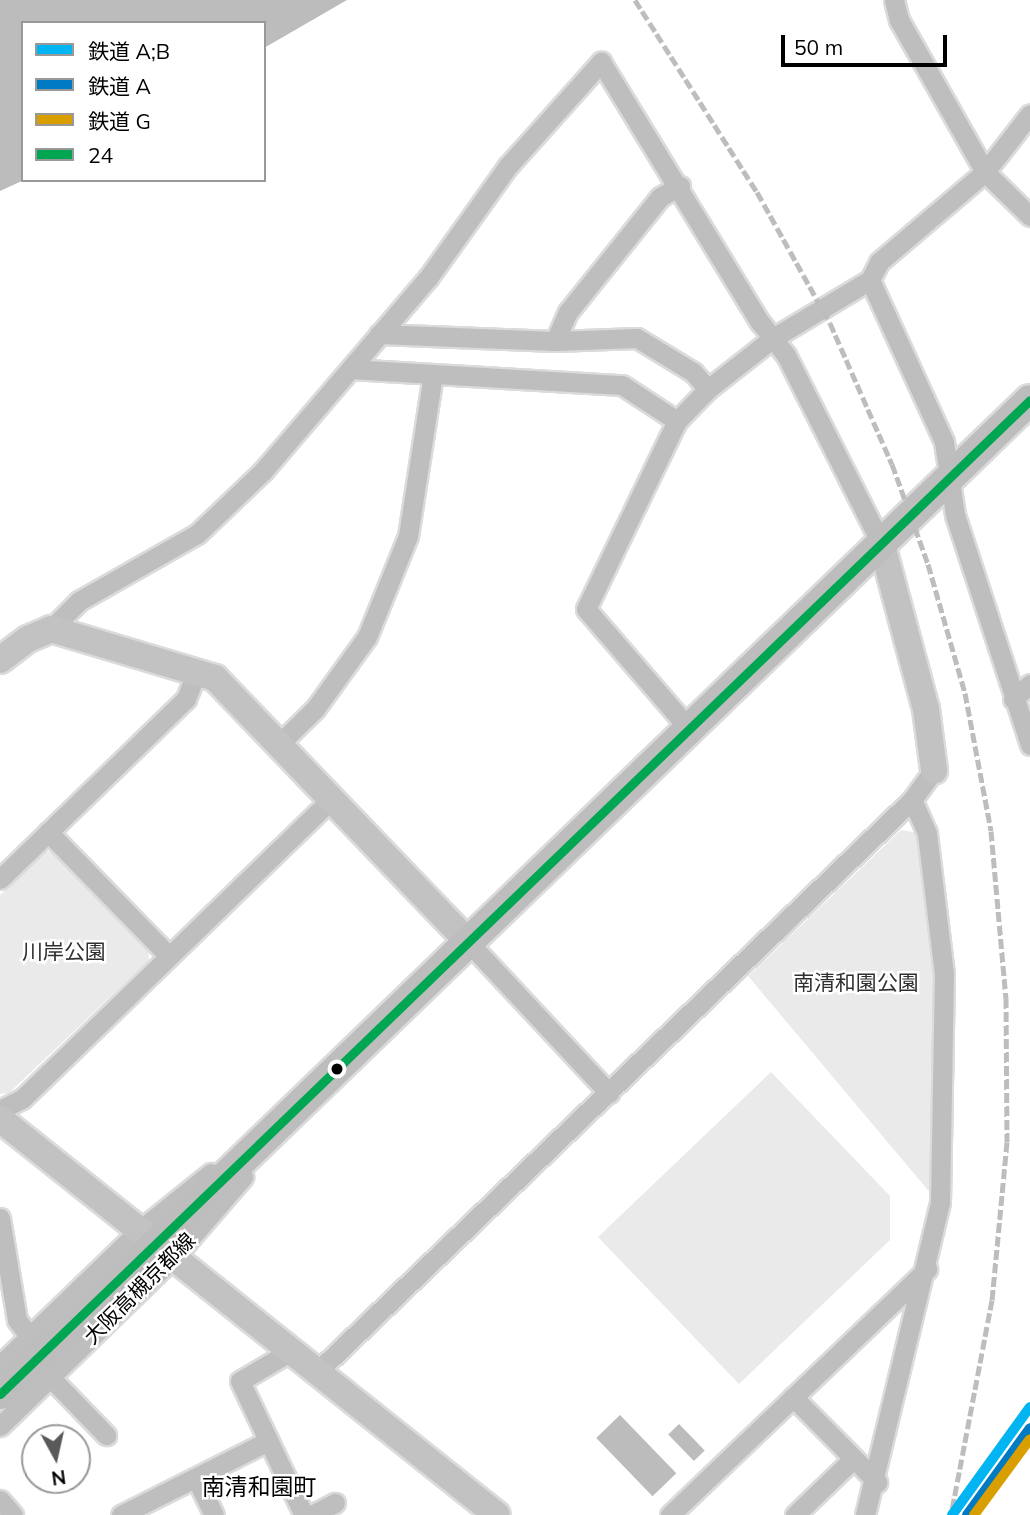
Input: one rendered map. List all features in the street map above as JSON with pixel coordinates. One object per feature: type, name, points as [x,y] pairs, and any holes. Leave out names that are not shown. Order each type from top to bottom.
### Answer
[{"type":"main road","name":"大阪高槻京都線","points":[[0,1394],[691,731],[1030,400]]},
{"type":"street","points":[[894,0],[899,20],[985,172],[1030,216]]},
{"type":"street","points":[[0,660],[28,639],[51,629],[79,601],[197,534],[263,471],[428,278],[508,166],[601,62],[786,355],[882,545],[926,709],[934,769],[912,800],[318,1371]]},
{"type":"street","points":[[691,731],[586,609],[677,421],[708,389],[773,338],[870,280],[878,262],[985,172],[1030,114]]},
{"type":"street","points":[[555,341],[568,312],[660,197],[680,186]]},
{"type":"street","points":[[870,280],[944,442],[955,515],[1022,704],[1030,745]]},
{"type":"street","points":[[379,334],[555,341],[637,338],[693,372],[708,389]]},
{"type":"street","points":[[350,369],[622,385],[677,421]]},
{"type":"street","points":[[279,744],[315,709],[367,637],[408,536],[433,374]]},
{"type":"street","points":[[51,629],[215,678],[609,1093]]},
{"type":"street","points":[[0,879],[186,699],[196,673]]},
{"type":"street","points":[[1022,704],[1030,684]]},
{"type":"street","points":[[0,1110],[22,1099],[331,800]]},
{"type":"street","points":[[866,1515],[877,1482],[940,1202],[943,1152],[944,974],[927,833],[912,800]]},
{"type":"street","points":[[48,832],[168,956]]},
{"type":"street","points":[[0,1119],[497,1515]]},
{"type":"street","points":[[0,1218],[17,1320],[29,1336]]},
{"type":"street","name":"大阪高槻京都線","points":[[0,1365],[29,1336],[157,1244]]},
{"type":"street","name":"大阪高槻京都線","points":[[0,1426],[50,1377],[157,1244]]},
{"type":"street","points":[[670,1515],[927,1269]]},
{"type":"street","points":[[290,1351],[240,1381],[304,1515]]},
{"type":"street","points":[[50,1377],[106,1435]]},
{"type":"street","points":[[793,1397],[877,1482]]},
{"type":"street","points":[[121,1515],[268,1441]]},
{"type":"street","points":[[795,1515],[853,1459]]},
{"type":"street","points":[[196,1478],[214,1515]]},
{"type":"street","points":[[0,1500],[13,1515]]},
{"type":"street","points":[[312,1515],[335,1503]]},
{"type":"green space","name":"南清和園公園","points":[[901,830],[919,833],[935,976],[932,1195],[748,976]]},
{"type":"green space","name":"川岸公園","points":[[57,851],[148,946],[149,960],[9,1093],[0,1094],[0,895],[44,852]]},
{"type":"green space","points":[[771,1072],[890,1196],[890,1240],[739,1384],[598,1237]]},
{"type":"shaded area","points":[[0,0],[347,0],[266,47],[266,21],[21,21],[21,181],[0,191]]},
{"type":"shaded area","points":[[620,1415],[676,1473],[653,1496],[596,1438]]},
{"type":"shaded area","points":[[679,1424],[705,1451],[694,1461],[668,1434]]},
{"type":"railway","points":[[635,0],[757,192],[830,323],[892,464],[928,564],[965,693],[991,831],[1006,998],[1007,1142],[992,1300],[951,1515]]},
{"type":"rail line","name":"A;B","points":[[952,1515],[1030,1407]]},
{"type":"rail line","name":"A","points":[[967,1515],[1030,1428]]},
{"type":"rail line","name":"G","points":[[974,1515],[1030,1439]]},
{"type":"transit line","name":"24","points":[[0,1394],[1030,400]]},
{"type":"district","name":"南清和園町","points":[[259,1487]]}]
